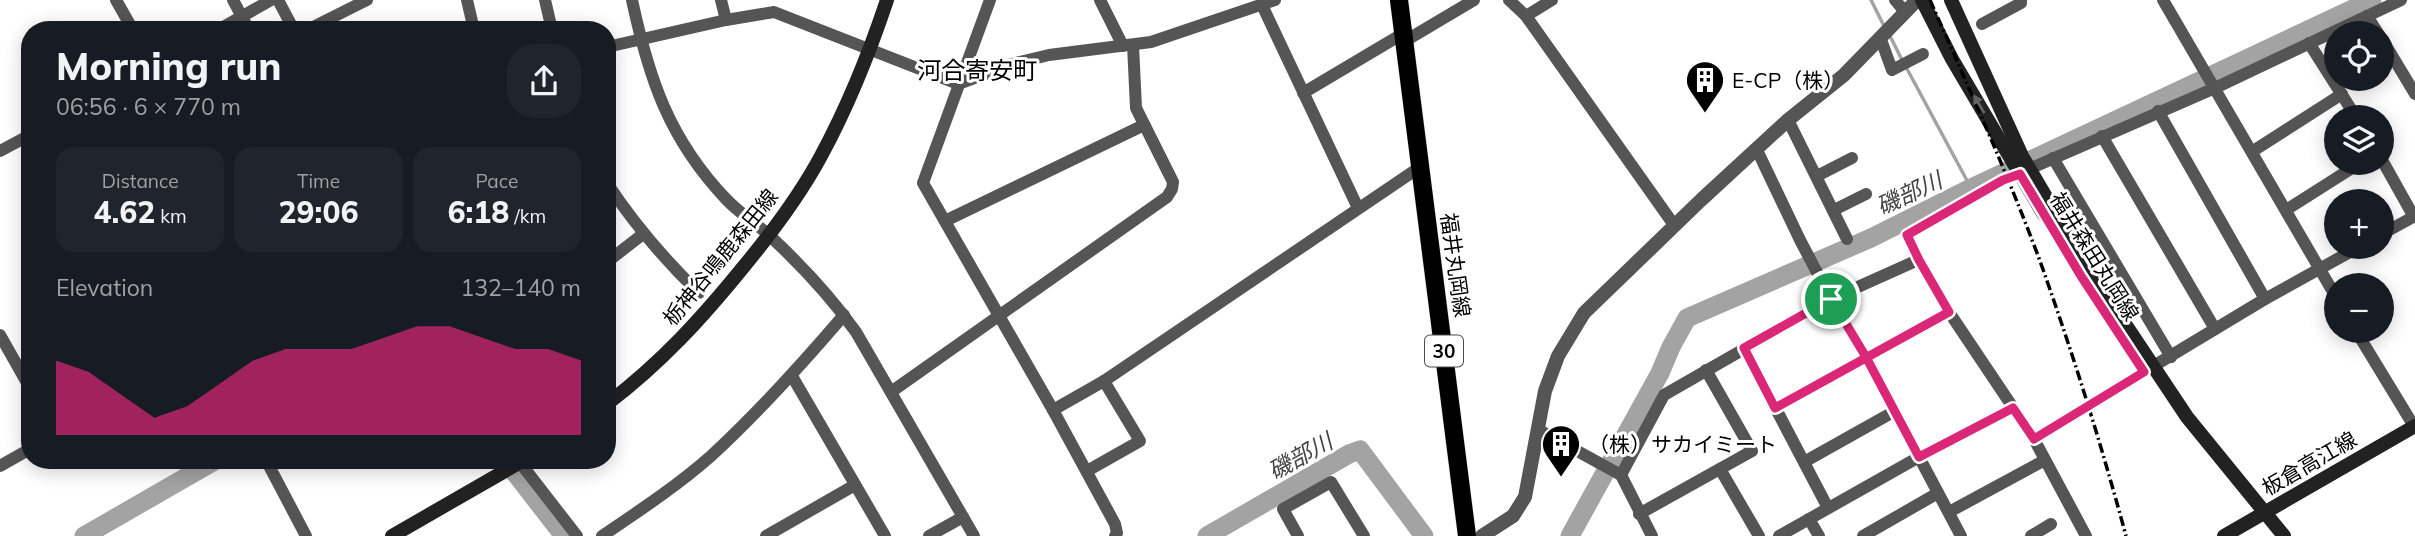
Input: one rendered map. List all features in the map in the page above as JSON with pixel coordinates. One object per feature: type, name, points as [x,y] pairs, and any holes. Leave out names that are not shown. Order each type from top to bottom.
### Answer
[{"type":"main road","name":"栃神谷鳴鹿森田線","points":[[616,396],[673,349],[769,236],[819,159],[844,111],[871,49],[887,0]]},
{"type":"main road","name":"福井丸岡線","points":[[1399,0],[1467,536]]},
{"type":"main road","name":"福井森田丸岡線","points":[[1920,0],[1952,59],[2204,454],[2244,499],[2263,513],[2284,536]]},
{"type":"main road","name":"福井森田丸岡線","points":[[1951,0],[2021,166]]},
{"type":"main road","name":"板倉高江線","points":[[2224,536],[2415,427]]},
{"type":"main road","points":[[392,536],[507,469]]},
{"type":"street","points":[[116,0],[128,21]]},
{"type":"street","points":[[233,0],[244,21]]},
{"type":"street","points":[[233,21],[271,0]]},
{"type":"street","points":[[278,0],[289,21]]},
{"type":"street","points":[[325,21],[367,0]]},
{"type":"street","points":[[467,0],[471,21]]},
{"type":"street","points":[[545,0],[550,21]]},
{"type":"street","points":[[632,0],[652,81],[664,110],[687,148],[727,201],[769,236],[826,292],[856,331],[974,536]]},
{"type":"street","points":[[721,0],[726,20]]},
{"type":"street","points":[[990,0],[923,183],[1087,471],[1115,524],[1115,536]]},
{"type":"street","points":[[891,392],[1167,197],[1172,189],[1173,183],[1136,108],[1128,45],[1100,0]]},
{"type":"street","points":[[616,45],[776,6],[871,49],[958,84],[1012,64],[1049,55],[1151,42],[1179,34],[1247,5],[1262,5],[1275,0]]},
{"type":"street","points":[[1303,93],[1474,0]]},
{"type":"street","points":[[1509,0],[1526,16],[1674,225]]},
{"type":"street","points":[[1526,16],[1552,0]]},
{"type":"street","points":[[1895,0],[1905,12]]},
{"type":"street","points":[[1482,536],[1513,516],[1525,497],[1545,391],[1558,356],[1584,313],[1674,225],[1788,120],[1843,75],[1920,0]]},
{"type":"street","points":[[1982,24],[2021,3],[2021,0]]},
{"type":"street","points":[[2163,0],[2324,277]]},
{"type":"street","points":[[2086,536],[2034,439],[1949,312],[1907,235],[2003,180],[2021,166],[2053,158],[2215,88],[2401,0]]},
{"type":"street","points":[[1262,5],[1358,208]]},
{"type":"street","points":[[2367,16],[2370,21]]},
{"type":"street","points":[[1880,37],[1892,69],[1923,54]]},
{"type":"street","points":[[2309,43],[2349,105]]},
{"type":"street","points":[[2394,59],[2415,94]]},
{"type":"street","points":[[2253,151],[2342,94]]},
{"type":"street","points":[[2158,111],[2265,299]]},
{"type":"street","points":[[1788,120],[1847,239]]},
{"type":"street","points":[[945,221],[1144,125]]},
{"type":"street","points":[[2102,136],[2215,329]]},
{"type":"street","points":[[0,151],[21,140]]},
{"type":"street","points":[[1757,150],[1813,265],[1866,357],[1961,536]]},
{"type":"street","points":[[1816,176],[1852,158]]},
{"type":"street","points":[[2053,158],[2171,357]]},
{"type":"street","points":[[1053,410],[1104,381],[1420,167]]},
{"type":"street","points":[[2286,210],[2341,175]]},
{"type":"street","points":[[2390,175],[2414,217],[2394,228]]},
{"type":"street","points":[[1834,210],[1866,194]]},
{"type":"street","points":[[616,196],[663,258],[699,292]]},
{"type":"street","points":[[616,255],[643,234]]},
{"type":"street","points":[[2034,439],[2336,259]]},
{"type":"street","points":[[1613,470],[1664,395],[1831,299],[1919,260]]},
{"type":"street","points":[[1775,408],[1949,312]]},
{"type":"street","points":[[602,536],[709,457],[792,376],[844,315]]},
{"type":"street","points":[[0,335],[21,372]]},
{"type":"street","points":[[2363,343],[2415,427]]},
{"type":"street","points":[[1744,348],[1828,508]]},
{"type":"street","points":[[1639,514],[1752,451],[1706,370]]},
{"type":"street","points":[[792,376],[885,536]]},
{"type":"street","points":[[1087,471],[1140,441],[1104,381]]},
{"type":"street","points":[[1779,536],[1919,457],[2013,408]]},
{"type":"street","points":[[1804,462],[1895,411]]},
{"type":"street","points":[[1539,430],[1613,470],[1652,536]]},
{"type":"street","points":[[0,466],[21,454]]},
{"type":"street","points":[[1949,512],[2045,460]]},
{"type":"street","points":[[270,469],[306,536]]},
{"type":"street","points":[[527,469],[577,536]]},
{"type":"street","points":[[1720,469],[1759,536]]},
{"type":"street","points":[[1298,536],[1283,509],[1331,482],[1364,536]]},
{"type":"street","points":[[766,536],[855,485]]},
{"type":"street","points":[[1863,536],[1938,493]]},
{"type":"street","points":[[929,536],[962,517]]},
{"type":"street","points":[[1809,519],[1819,536]]},
{"type":"street","points":[[2033,535],[2050,524]]},
{"type":"waterway","points":[[1871,0],[1884,26]]},
{"type":"waterway","name":"磯部川","points":[[1570,536],[1660,373],[1687,318],[1871,238],[1971,188],[2372,0]]},
{"type":"waterway","points":[[1890,36],[1902,60]]},
{"type":"waterway","points":[[1906,67],[1971,188]]},
{"type":"waterway","name":"磯部川","points":[[1207,536],[1360,450],[1424,536]]},
{"type":"waterway","name":"磯部川","points":[[84,536],[200,469]]},
{"type":"waterway","name":"磯部川","points":[[512,469],[564,536]]},
{"type":"railway","points":[[1930,0],[2001,162],[2040,261],[2086,397],[2126,536]]},
{"type":"place","name":"E-CP（株）","points":[[1705,114]]},
{"type":"place","name":"（株）サカイミート","points":[[1561,478]]},
{"type":"district","name":"河合寄安町","points":[[977,70]]},
{"type":"route","points":[[1831,299],[1744,348],[1775,408],[1866,357],[1949,312],[1907,235],[2003,180],[2020,174],[2081,276],[2144,372],[2034,439],[2013,408],[1919,457],[1866,357],[1831,299]]}]
